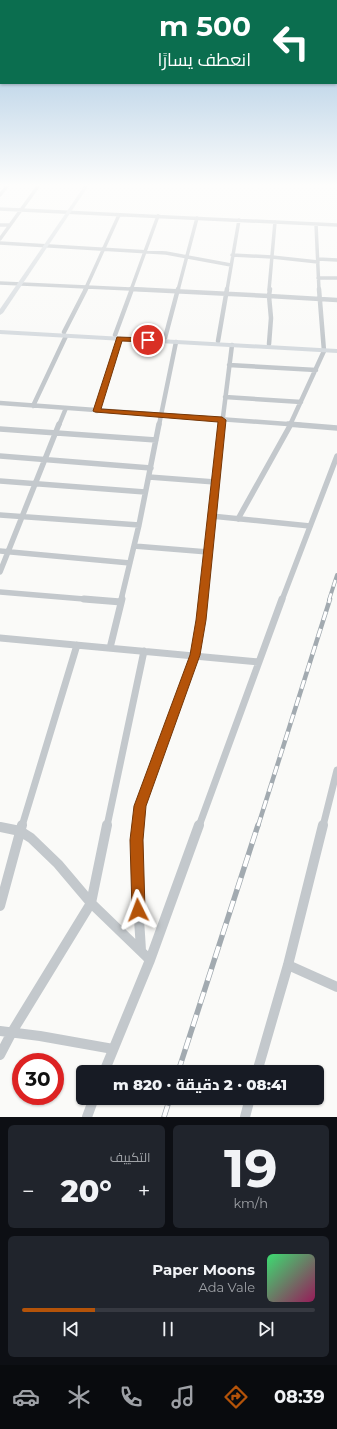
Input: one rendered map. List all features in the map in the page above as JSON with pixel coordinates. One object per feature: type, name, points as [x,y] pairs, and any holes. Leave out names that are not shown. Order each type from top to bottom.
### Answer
[{"type":"main road","points":[[0,328],[65,334]]},
{"type":"main road","points":[[0,332],[65,334],[232,345],[324,349],[337,348]]},
{"type":"main road","points":[[117,337],[165,338],[268,344],[337,351]]},
{"type":"street","points":[[0,313],[51,237]]},
{"type":"street","points":[[33,406],[109,237]]},
{"type":"street","points":[[97,411],[131,290],[151,237]]},
{"type":"street","points":[[165,338],[192,237]]},
{"type":"street","points":[[218,341],[228,295],[236,237]]},
{"type":"street","points":[[268,344],[271,318],[269,296],[274,237]]},
{"type":"street","points":[[238,519],[291,424],[324,349],[319,298],[317,237]]},
{"type":"street","points":[[0,243],[103,250],[146,251],[187,256],[231,265]]},
{"type":"street","points":[[232,256],[272,257],[318,261],[337,260]]},
{"type":"street","points":[[318,278],[337,278]]},
{"type":"street","points":[[0,283],[337,300]]},
{"type":"street","points":[[110,648],[149,477],[176,342]]},
{"type":"street","points":[[141,951],[136,840],[140,806],[195,655],[201,620],[214,482],[232,345]]},
{"type":"street","points":[[229,365],[316,370]]},
{"type":"street","points":[[225,397],[301,402]]},
{"type":"street","points":[[0,403],[337,428]]},
{"type":"street","points":[[0,572],[21,516],[66,408]]},
{"type":"street","points":[[0,429],[156,440]]},
{"type":"street","points":[[0,456],[150,468]]},
{"type":"street","points":[[107,1065],[150,960],[258,662],[337,456]]},
{"type":"street","points":[[149,477],[214,482]]},
{"type":"street","points":[[0,481],[145,492]]},
{"type":"street","points":[[0,515],[138,525]]},
{"type":"street","points":[[212,516],[310,526]]},
{"type":"street","points":[[134,546],[208,552]]},
{"type":"street","points":[[0,551],[130,563]]},
{"type":"street","points":[[0,592],[121,602]]},
{"type":"street","points":[[0,638],[258,662]]},
{"type":"street","points":[[0,906],[20,830],[77,644]]},
{"type":"street","points":[[0,1055],[12,1032],[91,903],[144,651]]},
{"type":"street","points":[[259,1065],[288,965],[337,770]]},
{"type":"street","points":[[0,827],[20,830],[31,838],[58,864],[91,903],[150,960]]},
{"type":"street","points":[[288,965],[337,987]]},
{"type":"street","points":[[0,1031],[113,1049]]},
{"type":"street","points":[[87,1117],[91,1105]]},
{"type":"street","points":[[244,1117],[248,1105]]},
{"type":"railway","points":[[329,600],[337,575]]},
{"type":"railway","points":[[258,826],[330,599]]},
{"type":"railway","points":[[180,1065],[258,825]]},
{"type":"railway","points":[[164,1117],[168,1105]]},
{"type":"route","points":[[138,910],[136,840],[140,806],[195,655],[201,620],[214,482],[222,420],[97,411],[120,339],[148,340]]}]
